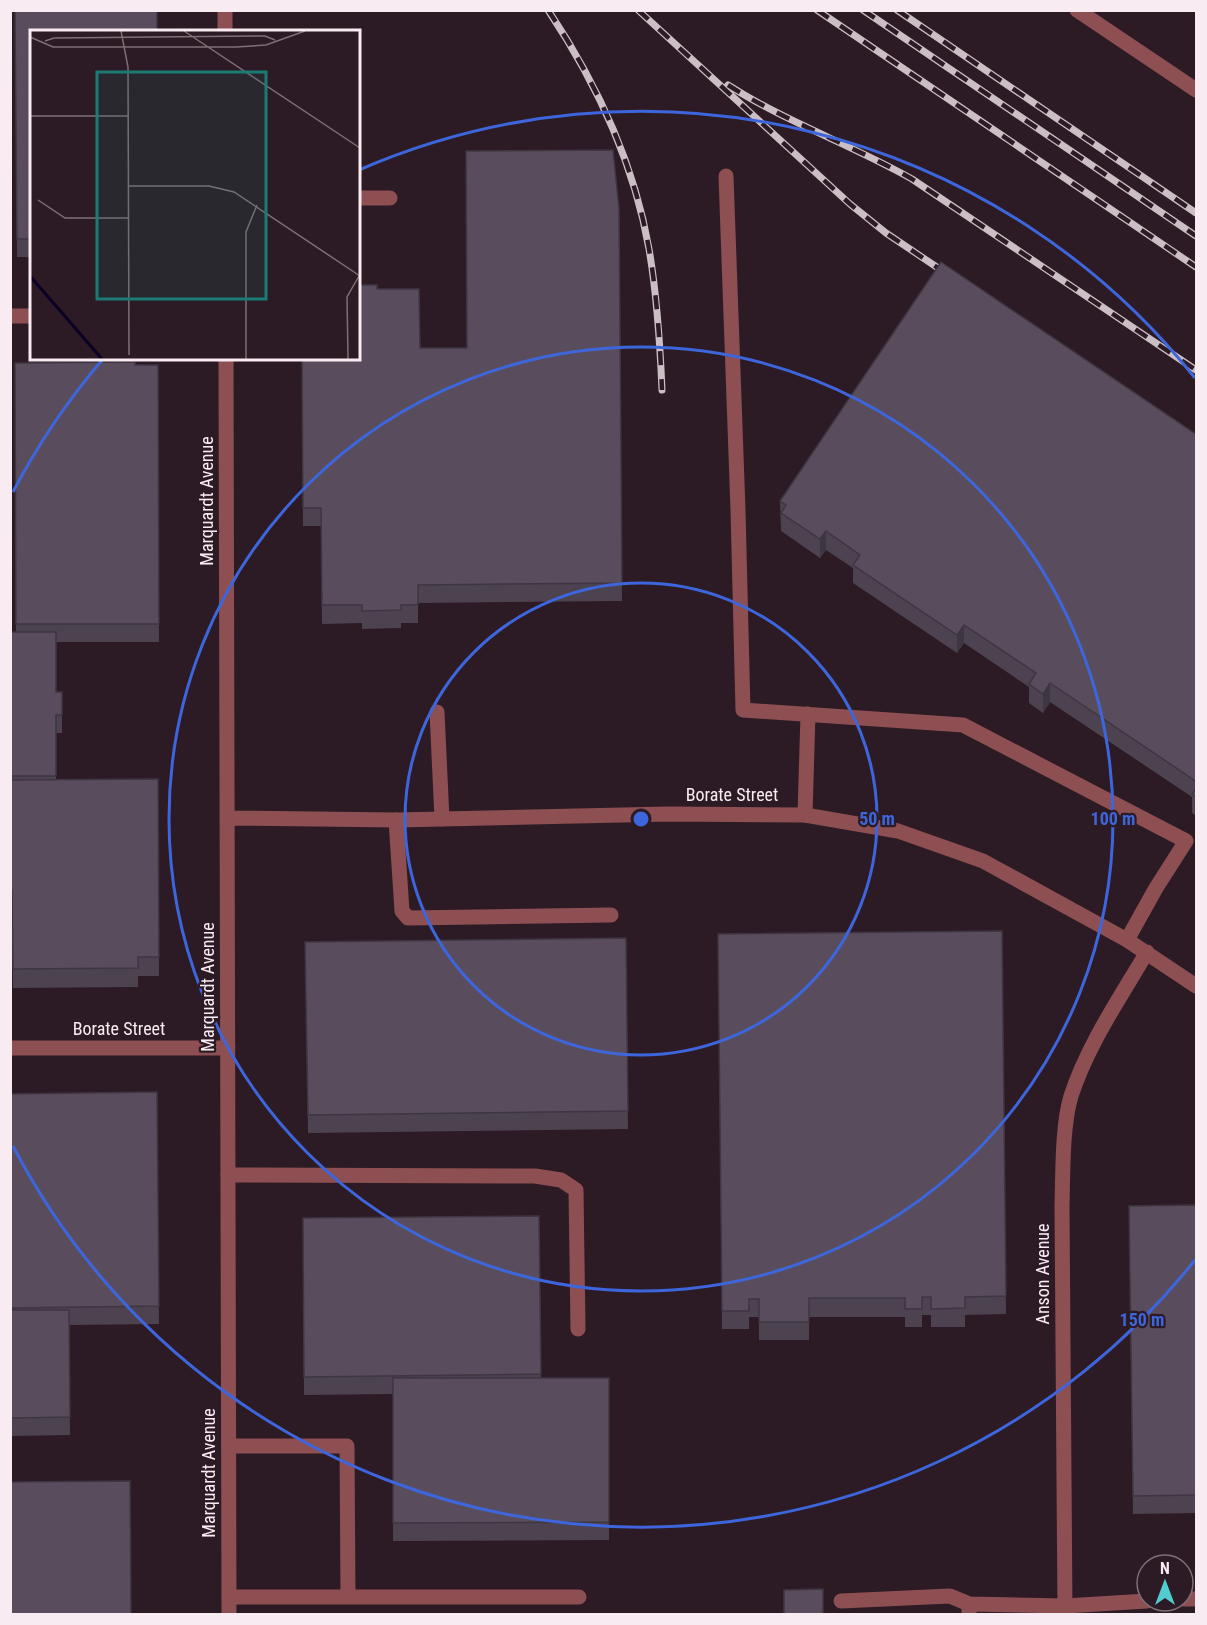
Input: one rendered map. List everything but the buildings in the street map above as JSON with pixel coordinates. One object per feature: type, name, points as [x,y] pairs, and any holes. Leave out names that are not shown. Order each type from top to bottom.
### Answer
[{"type":"street","points":[[225,10],[225,30]]},
{"type":"street","points":[[1077,10],[1197,90]]},
{"type":"street","points":[[726,176],[743,710],[963,725],[1186,842],[1156,888],[1127,940]]},
{"type":"street","points":[[360,198],[390,198]]},
{"type":"street","points":[[10,316],[30,316]]},
{"type":"street","name":"Marquardt Avenue","points":[[226,360],[229,1614]]},
{"type":"street","points":[[437,712],[442,819]]},
{"type":"street","points":[[805,815],[808,714]]},
{"type":"street","name":"Borate Street","points":[[227,818],[396,820],[668,814],[805,815],[898,831],[983,861],[1127,940],[1197,987]]},
{"type":"street","points":[[396,820],[402,911],[408,918],[611,915]]},
{"type":"street","name":"Anson Avenue","points":[[1065,1610],[1062,1206],[1064,1148],[1071,1096],[1091,1050],[1147,952]]},
{"type":"street","name":"Borate Street","points":[[10,1048],[228,1048]]},
{"type":"street","points":[[228,1175],[535,1176],[561,1180],[576,1190],[578,1329]]},
{"type":"street","points":[[229,1446],[347,1446],[348,1596]]},
{"type":"street","points":[[841,1601],[950,1596],[969,1609],[1065,1610],[1135,1602]]},
{"type":"street","points":[[229,1597],[579,1597]]},
{"type":"railway","points":[[548,10],[566,37],[597,95],[611,124],[634,186],[652,266],[662,390]]},
{"type":"railway","points":[[638,10],[850,204],[886,233],[950,276]]},
{"type":"railway","points":[[817,10],[1196,267]]},
{"type":"railway","points":[[863,10],[1196,236]]},
{"type":"railway","points":[[897,10],[1196,213]]},
{"type":"railway","points":[[728,85],[773,111],[912,179],[1196,370]]}]
